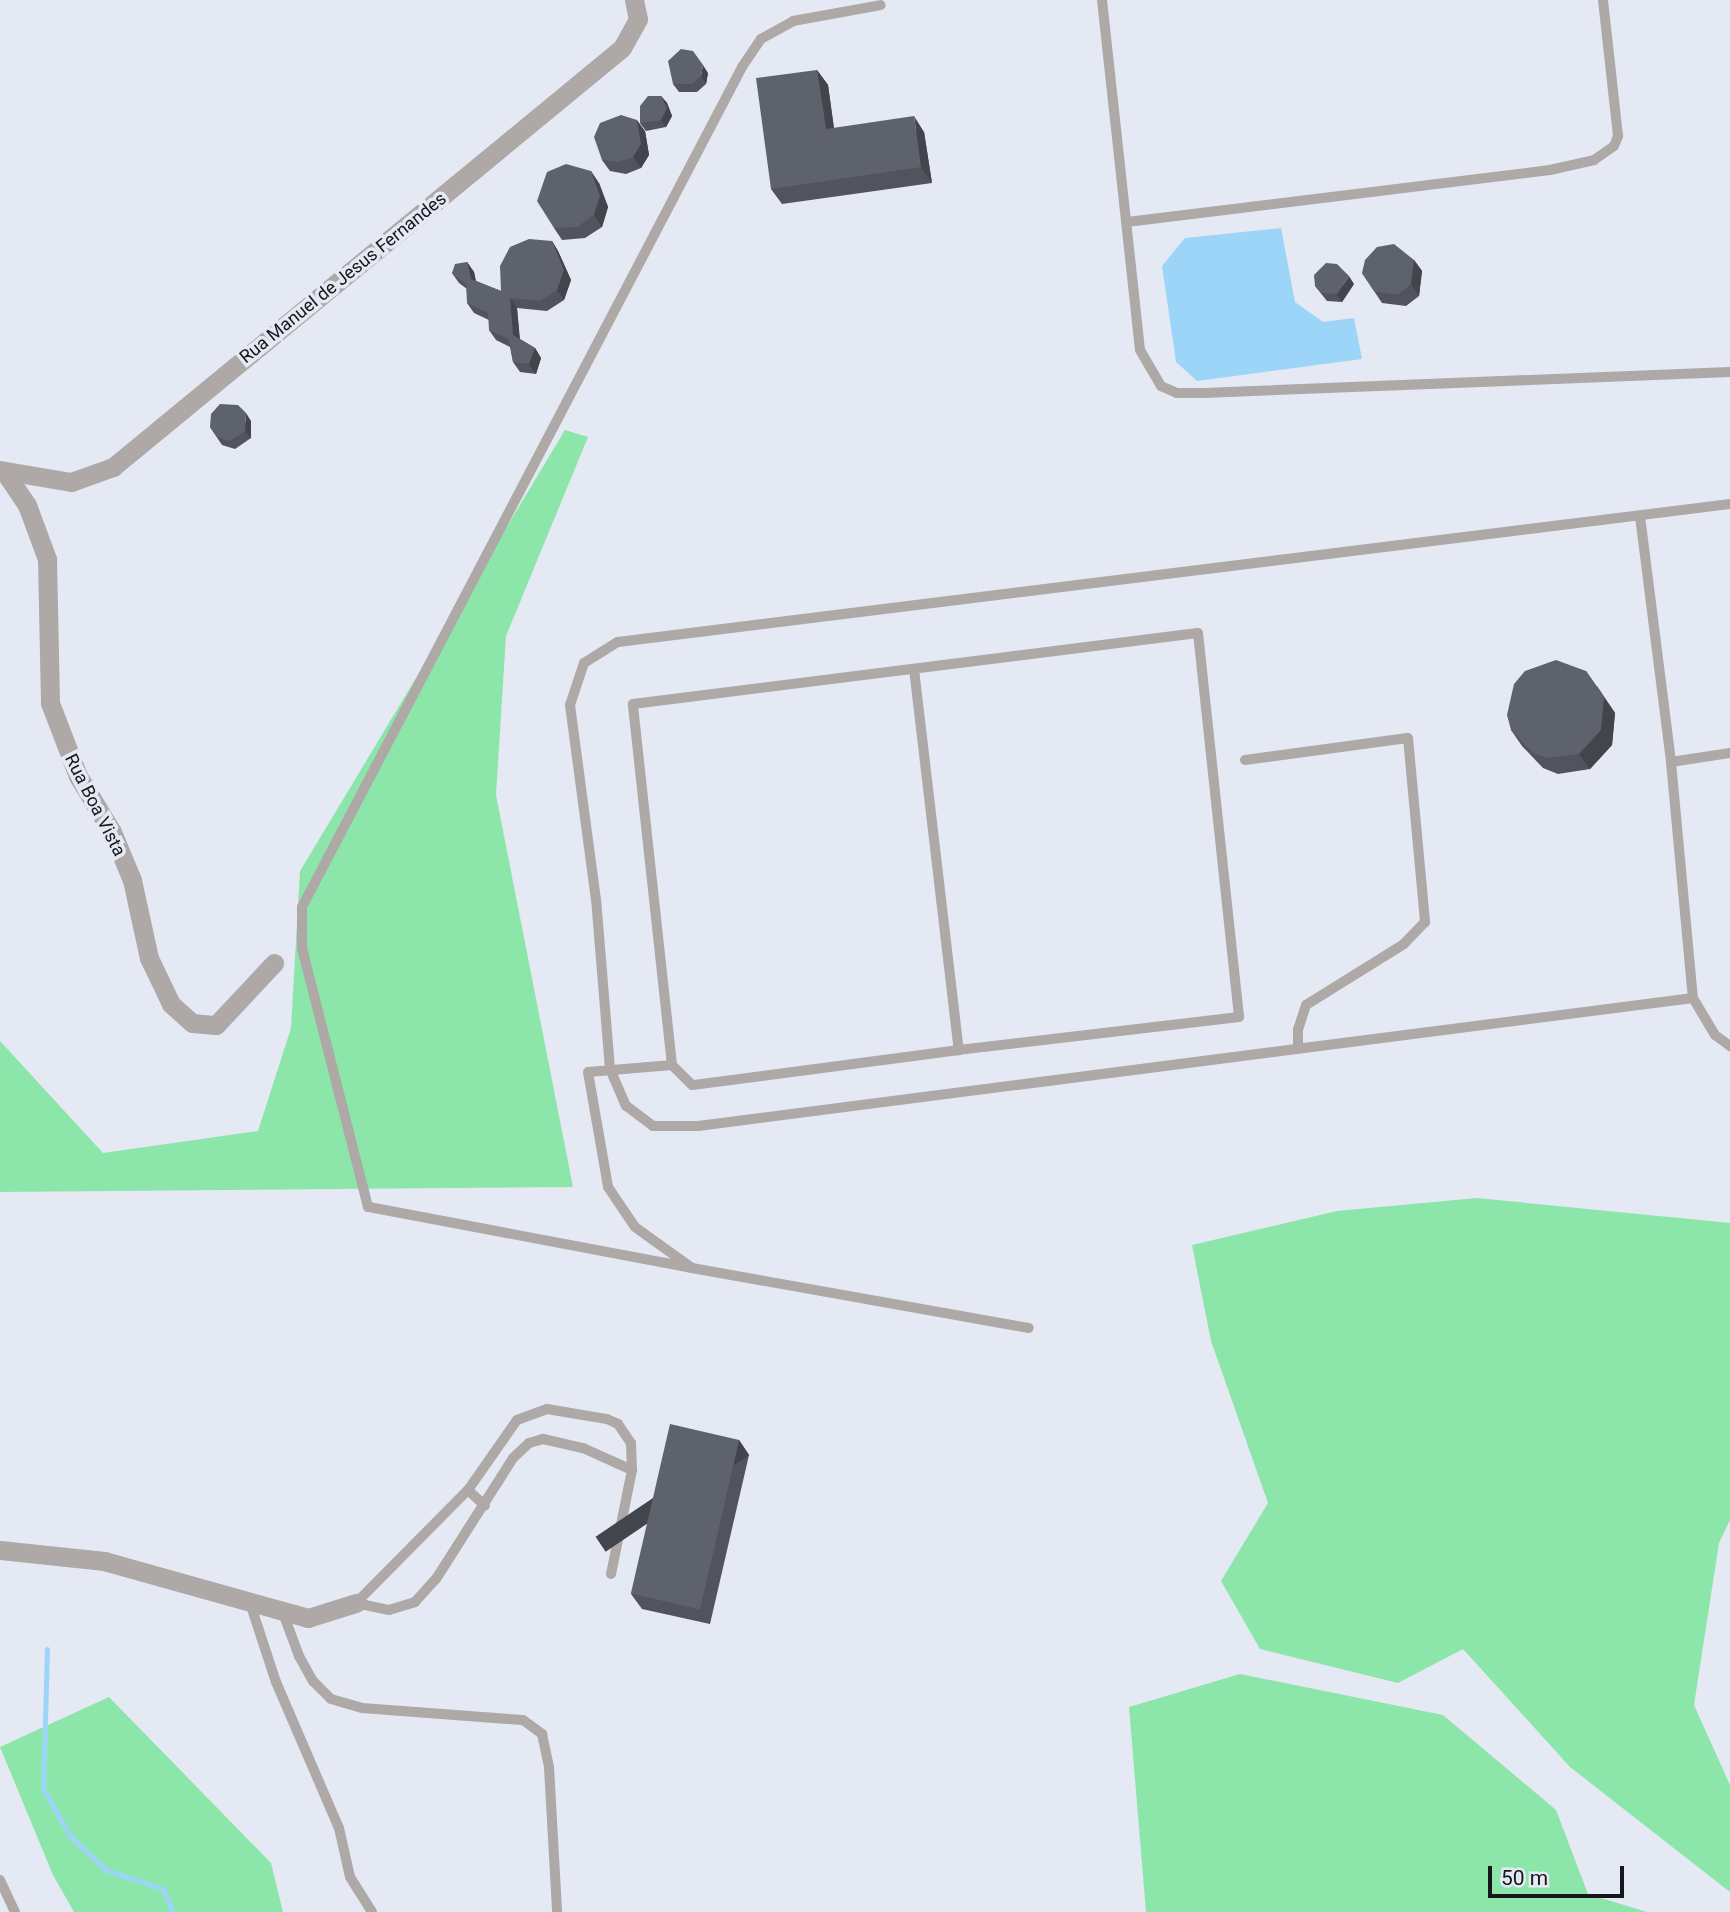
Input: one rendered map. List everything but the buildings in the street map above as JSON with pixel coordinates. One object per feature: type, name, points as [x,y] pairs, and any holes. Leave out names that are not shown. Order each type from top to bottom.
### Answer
[{"type":"street","name":"Rua Manuel de Jesus Fernandes","points":[[3,472],[71,482],[114,467],[622,48],[638,19],[634,0]]},
{"type":"street","name":"Rua Boa Vista","points":[[3,472],[27,505],[47,559],[50,703],[78,776],[112,832],[132,880],[149,958],[171,1003],[192,1023],[216,1025],[274,963]]},
{"type":"street","points":[[0,1550],[104,1560],[283,1613],[327,1616],[355,1603]]},
{"type":"lane","points":[[1102,0],[1140,350],[1149,372],[1161,386],[1177,393],[1730,372]]},
{"type":"lane","points":[[1127,222],[1550,170],[1594,160],[1614,146],[1618,136],[1603,0]]},
{"type":"lane","points":[[881,5],[793,20],[761,39],[742,67],[302,907],[302,949],[368,1207],[1030,1328]]},
{"type":"lane","points":[[1693,998],[698,1126],[653,1126],[637,1118],[626,1106],[610,1069],[596,900],[570,705],[575,681],[597,651],[618,642],[1730,504]]},
{"type":"lane","points":[[1640,516],[1671,762],[1693,998],[1715,1035],[1730,1046]]},
{"type":"lane","points":[[1198,633],[1239,1017],[692,1085],[672,1065],[633,704],[914,669],[1198,633]]},
{"type":"lane","points":[[914,669],[959,1050]]},
{"type":"lane","points":[[1245,760],[1408,738],[1425,922],[1404,944],[1306,1005],[1298,1030],[1298,1048]]},
{"type":"lane","points":[[1671,762],[1730,752]]},
{"type":"lane","points":[[672,1065],[588,1072],[608,1187],[635,1227],[692,1268]]},
{"type":"lane","points":[[355,1603],[468,1490],[517,1420],[547,1409],[618,1424],[631,1443],[632,1470],[611,1574]]},
{"type":"lane","points":[[355,1603],[389,1610],[415,1602],[485,1506],[522,1447],[543,1439],[598,1453],[632,1470]]},
{"type":"lane","points":[[468,1490],[485,1506]]},
{"type":"lane","points":[[250,1602],[281,1694],[339,1828],[350,1877],[372,1912]]},
{"type":"lane","points":[[283,1613],[299,1656],[313,1681],[331,1699],[362,1708],[523,1720],[542,1734],[549,1767],[557,1912]]},
{"type":"lane","points":[[0,1880],[15,1912]]},
{"type":"green space","points":[[565,430],[588,437],[506,636],[496,795],[573,1187],[0,1192],[0,1041],[103,1153],[258,1131],[291,1028],[300,871]]},
{"type":"green space","points":[[1477,1198],[1730,1223],[1730,1520],[1719,1543],[1694,1705],[1730,1785],[1730,1892],[1570,1767],[1463,1649],[1398,1683],[1260,1649],[1221,1581],[1268,1503],[1211,1341],[1192,1245],[1337,1211]]},
{"type":"green space","points":[[1240,1674],[1443,1715],[1556,1810],[1588,1894],[1647,1912],[1146,1912],[1129,1707]]},
{"type":"green space","points":[[109,1697],[271,1863],[283,1912],[74,1912],[53,1875],[0,1747]]},
{"type":"water","points":[[1281,228],[1295,302],[1323,322],[1354,318],[1362,359],[1197,381],[1176,362],[1162,266],[1185,238]]},
{"type":"waterway","points":[[47,1649],[43,1788],[70,1836],[106,1870],[163,1889],[173,1912]]}]
